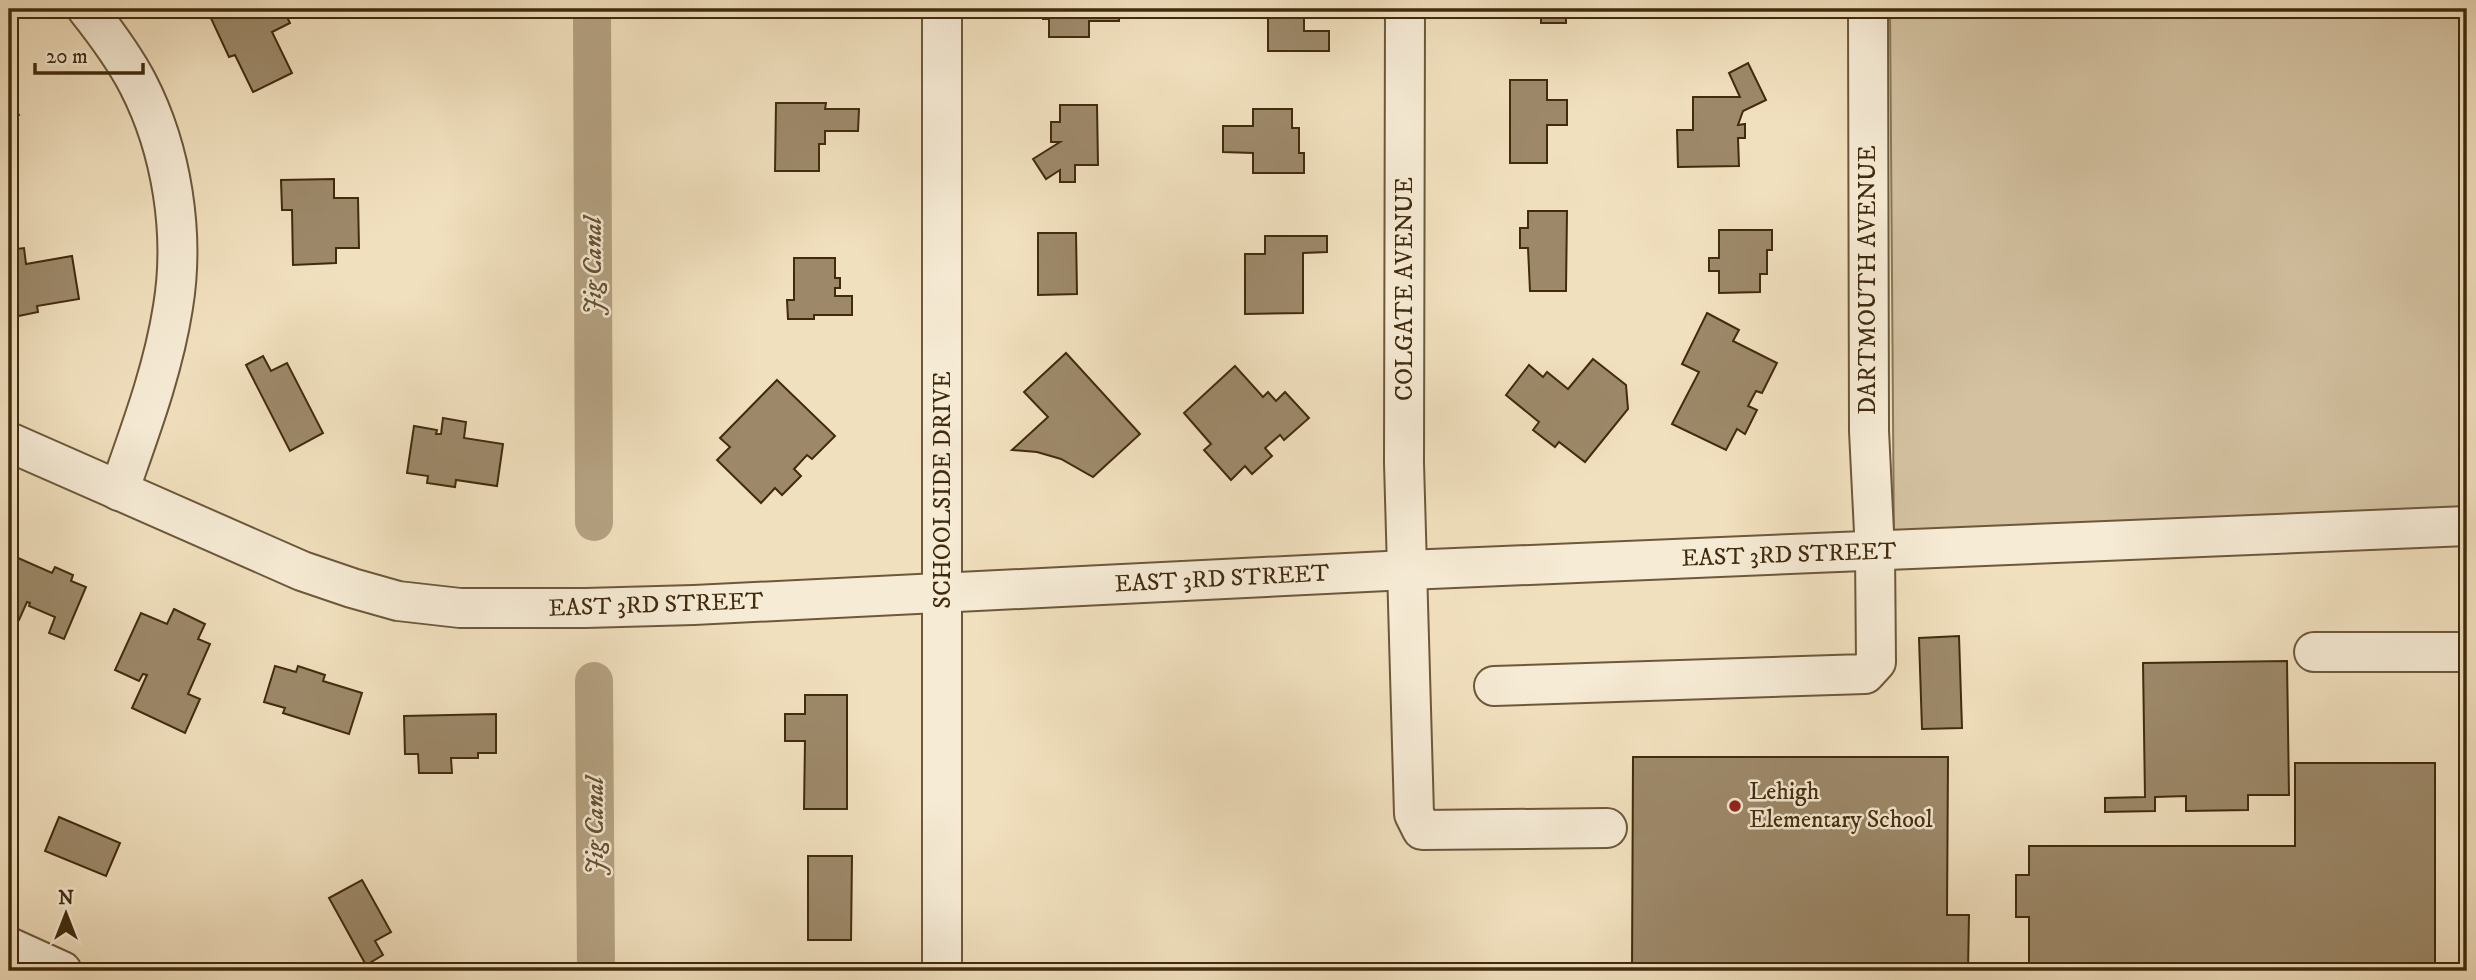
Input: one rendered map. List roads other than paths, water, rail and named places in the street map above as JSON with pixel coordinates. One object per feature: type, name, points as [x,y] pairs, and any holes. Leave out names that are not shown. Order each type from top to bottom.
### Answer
[{"type":"street","points":[[87,9],[113,43],[138,85],[156,131],[176,217],[174,307],[153,392],[119,491]]},
{"type":"street","name":"SCHOOLSIDE DRIVE","points":[[942,9],[942,971]]},
{"type":"street","name":"COLGATE AVENUE","points":[[1405,9],[1404,463],[1413,814],[1422,830],[1607,828]]},
{"type":"street","name":"DARTMOUTH AVENUE","points":[[1494,685],[1866,674],[1876,662],[1875,552],[1869,431],[1868,9]]},
{"type":"street","name":"EAST 3RD STREET","points":[[9,442],[302,570],[352,588],[410,602],[460,608],[694,606],[1407,570],[2467,526]]},
{"type":"street","points":[[2314,652],[2467,652]]},
{"type":"street","points":[[9,947],[62,971]]},
{"type":"waterway","name":"Jig Canal","points":[[592,9],[594,522]]},
{"type":"waterway","name":"Jig Canal","points":[[594,681],[596,971]]},
{"type":"place","name":"Lehigh Elementary School","points":[[1735,806]]}]
